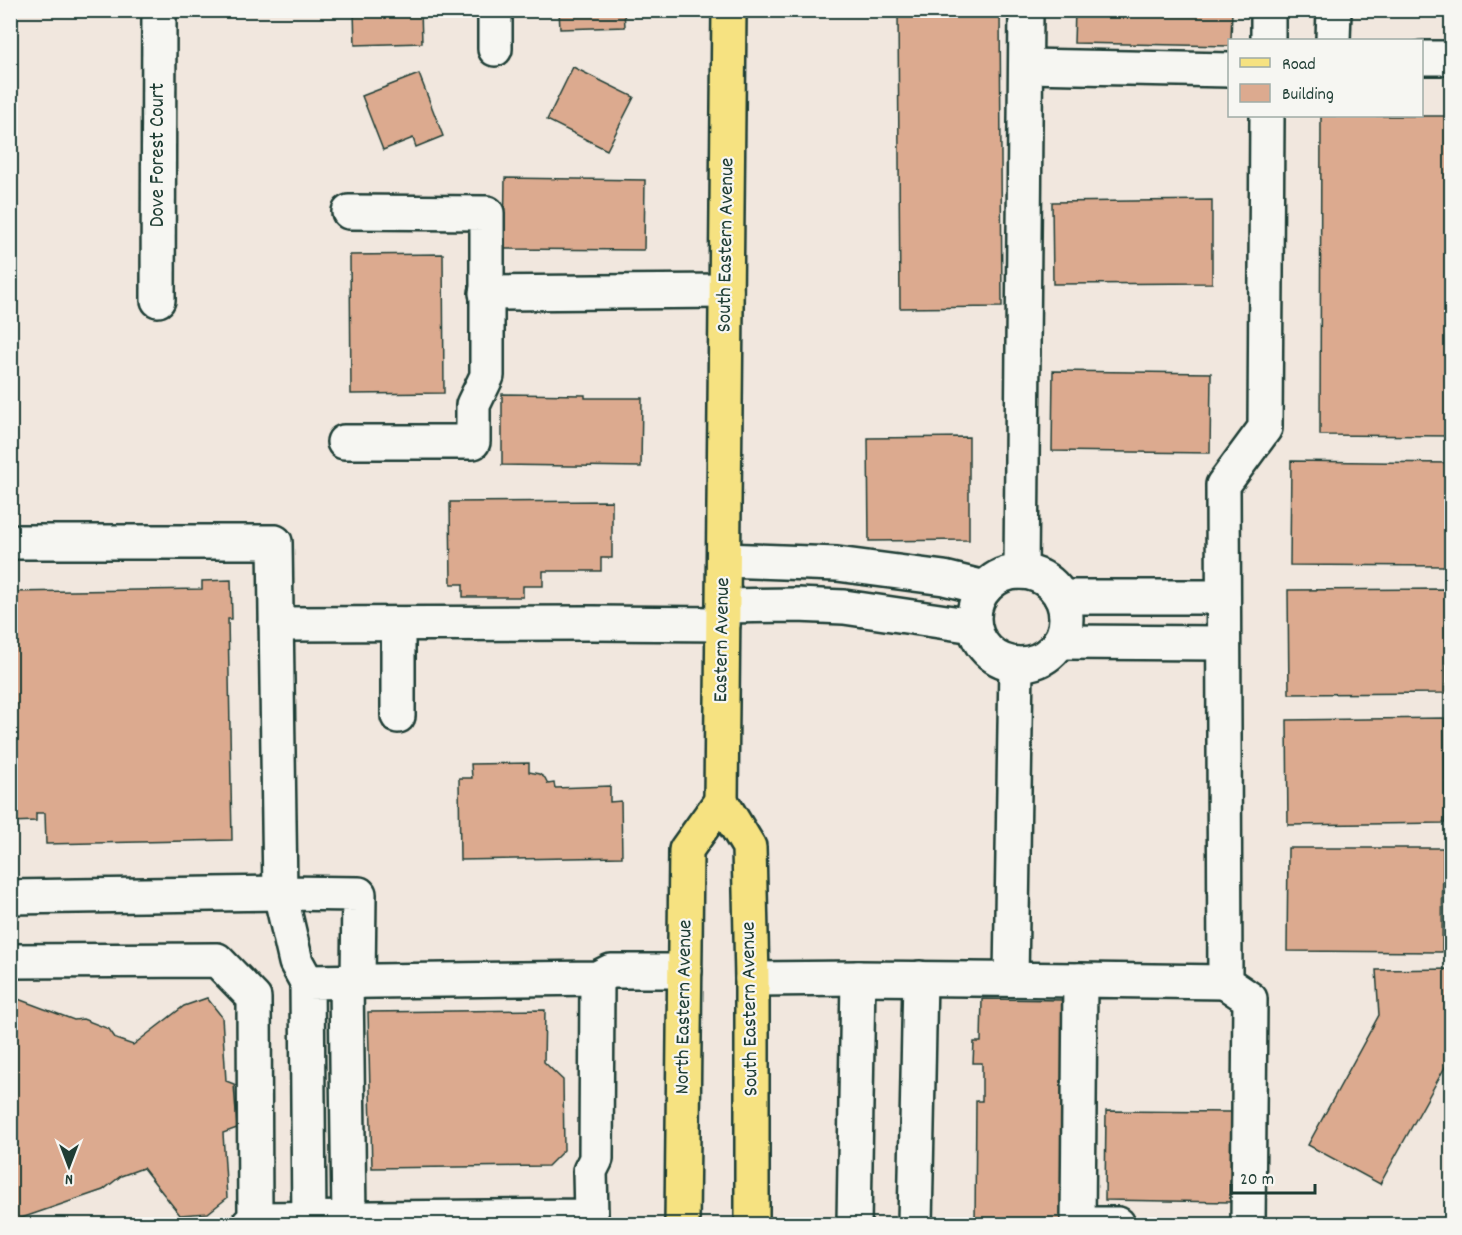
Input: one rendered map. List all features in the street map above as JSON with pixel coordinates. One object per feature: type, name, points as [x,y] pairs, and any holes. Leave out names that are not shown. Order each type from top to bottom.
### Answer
[{"type":"main road","name":"South Eastern Avenue","points":[[725,479],[729,10]]},
{"type":"main road","name":"Eastern Avenue","points":[[721,801],[725,479]]},
{"type":"main road","name":"South Eastern Avenue","points":[[721,801],[749,847],[752,979],[752,1224]]},
{"type":"main road","name":"North Eastern Avenue","points":[[682,1224],[686,850],[721,801]]},
{"type":"street","name":"Dove Forest Court","points":[[158,300],[159,10]]},
{"type":"street","points":[[495,10],[495,49]]},
{"type":"street","points":[[1022,572],[1026,10]]},
{"type":"street","points":[[1268,10],[1268,39]]},
{"type":"street","points":[[1334,10],[1334,39]]},
{"type":"street","points":[[1423,58],[1452,58]]},
{"type":"street","points":[[1026,66],[1228,70]]},
{"type":"street","points":[[1225,982],[1222,484],[1265,428],[1267,117]]},
{"type":"street","points":[[344,441],[473,442],[473,405],[487,376],[488,213],[349,212]]},
{"type":"street","points":[[486,292],[726,291]]},
{"type":"street","points":[[10,542],[275,542],[280,893],[296,962],[307,982],[309,1222]]},
{"type":"street","points":[[724,560],[837,564],[944,578],[985,588]]},
{"type":"street","points":[[1022,572],[1042,578],[1053,586],[1061,597],[1066,624],[1055,649],[1045,657],[1034,662],[1016,664],[997,658],[987,651],[979,641],[973,616],[976,603],[991,582],[1002,575],[1022,572]]},
{"type":"street","points":[[1061,597],[1223,597]]},
{"type":"street","points":[[276,624],[580,623],[723,615],[797,605],[844,607],[974,626]]},
{"type":"street","points":[[398,624],[398,716]]},
{"type":"street","points":[[1059,642],[1223,643]]},
{"type":"street","points":[[1011,979],[1016,664]]},
{"type":"street","points":[[10,897],[359,894],[352,982],[349,1219]]},
{"type":"street","points":[[10,961],[217,960],[254,998],[252,1222],[591,1216],[590,1171],[596,1159],[597,978]]},
{"type":"street","points":[[307,982],[597,978],[611,971],[685,971]]},
{"type":"street","points":[[854,1224],[858,978]]},
{"type":"street","points":[[752,979],[920,978],[1225,982],[1250,999],[1248,1224]]},
{"type":"street","points":[[915,1224],[920,978]]},
{"type":"street","points":[[1080,980],[1078,1224],[1118,1224]]},
{"type":"building","points":[[421,10],[422,43],[355,45],[354,12]]},
{"type":"building","points":[[559,10],[624,10],[625,27],[560,29]]},
{"type":"building","points":[[898,10],[1000,10],[1002,307],[900,308]]},
{"type":"building","points":[[1075,10],[1232,10],[1231,39],[1228,39],[1228,46],[1074,43]]},
{"type":"building","points":[[573,67],[634,97],[607,150],[547,120]]},
{"type":"building","points":[[419,74],[443,136],[416,147],[413,138],[383,150],[362,96]]},
{"type":"building","points":[[1452,116],[1452,436],[1320,435],[1321,117]]},
{"type":"building","points":[[505,178],[645,180],[644,250],[504,249]]},
{"type":"building","points":[[1212,200],[1212,283],[1053,284],[1052,202]]},
{"type":"building","points":[[443,254],[444,393],[351,394],[350,255]]},
{"type":"building","points":[[1053,371],[1211,373],[1210,453],[1052,451]]},
{"type":"building","points":[[502,394],[642,398],[641,467],[502,465]]},
{"type":"building","points":[[969,437],[969,540],[869,541],[868,438]]},
{"type":"building","points":[[1291,461],[1448,463],[1447,566],[1290,565]]},
{"type":"building","points":[[612,501],[612,558],[601,558],[601,571],[543,571],[543,586],[523,586],[523,597],[463,597],[463,584],[451,584],[450,502]]},
{"type":"building","points":[[231,580],[232,619],[228,619],[232,840],[46,844],[45,813],[36,813],[36,821],[10,822],[10,592],[202,589],[202,581]]},
{"type":"building","points":[[1445,589],[1446,693],[1289,694],[1288,590]]},
{"type":"building","points":[[1444,718],[1445,823],[1288,825],[1287,720]]},
{"type":"building","points":[[529,763],[529,772],[539,774],[548,784],[554,783],[555,788],[610,786],[610,802],[621,801],[622,857],[460,860],[459,778],[472,778],[471,764]]},
{"type":"building","points":[[1288,848],[1443,848],[1442,952],[1287,951]]},
{"type":"building","points":[[1452,969],[1450,1058],[1380,1184],[1308,1145],[1379,1015],[1376,970]]},
{"type":"building","points":[[10,996],[74,1020],[83,1019],[109,1029],[116,1039],[133,1045],[184,1006],[207,998],[222,1017],[226,1081],[234,1084],[237,1128],[223,1133],[227,1198],[208,1213],[180,1215],[143,1168],[121,1176],[103,1190],[10,1222]]},
{"type":"building","points":[[982,999],[1062,1000],[1061,1224],[975,1224],[976,1101],[982,1101],[982,1063],[973,1063],[974,1042],[981,1042]]},
{"type":"building","points":[[545,1010],[544,1062],[563,1080],[564,1150],[548,1166],[372,1168],[368,1012]]},
{"type":"building","points":[[1106,1111],[1231,1112],[1230,1202],[1105,1200]]}]
